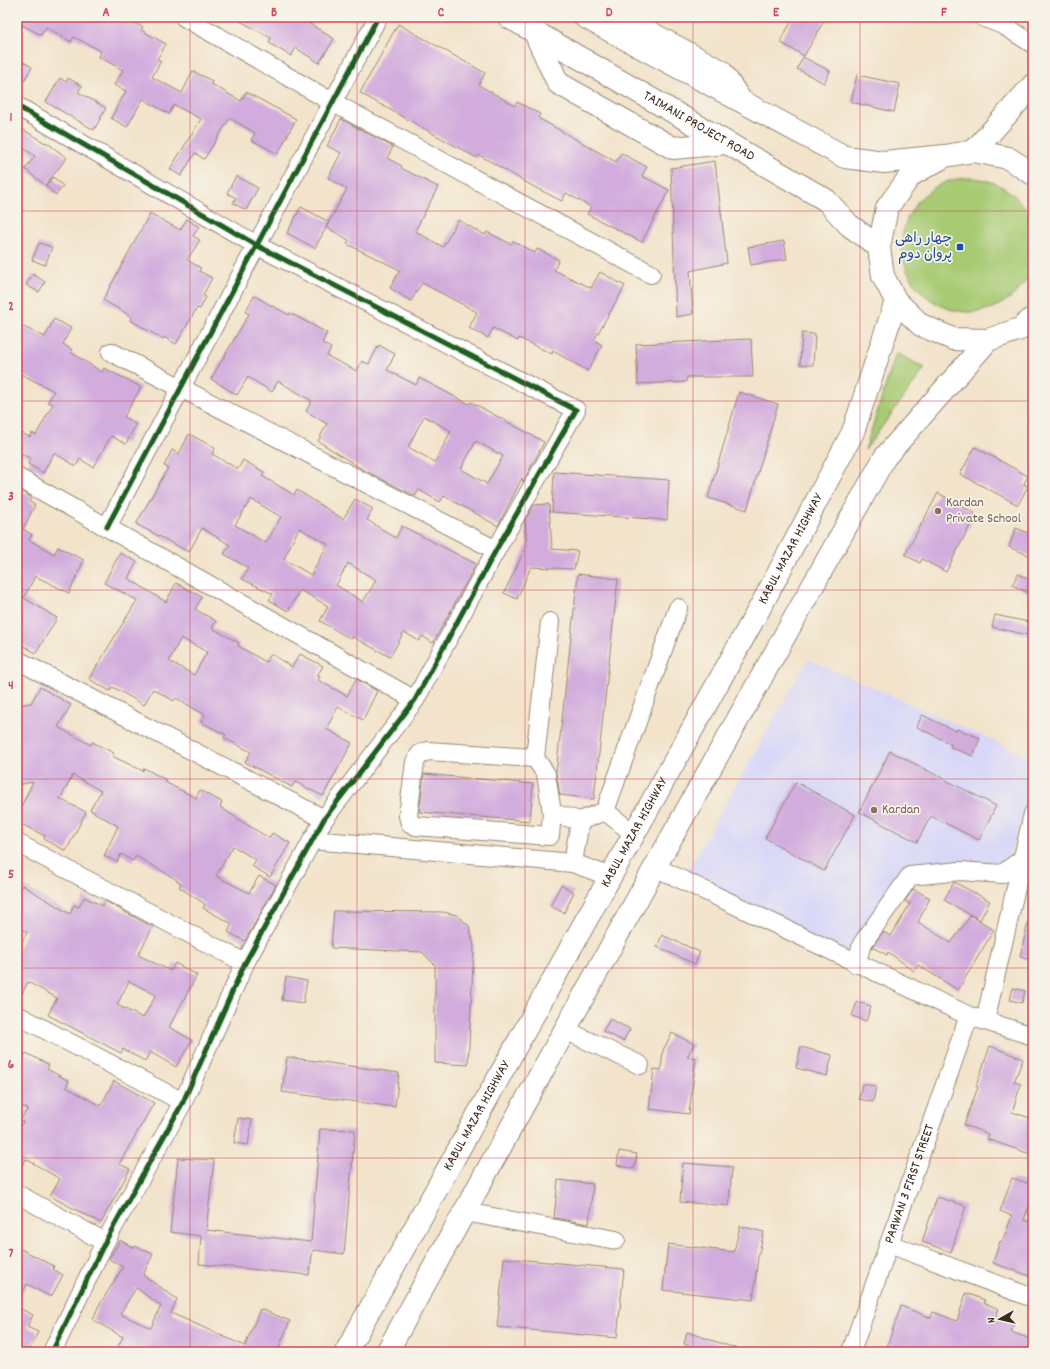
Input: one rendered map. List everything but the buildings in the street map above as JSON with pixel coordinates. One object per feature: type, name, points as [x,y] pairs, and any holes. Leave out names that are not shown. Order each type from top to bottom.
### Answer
[{"type":"main road","name":"TAIMANI PROJECT ROAD","points":[[509,17],[826,200],[849,225],[879,247]]},
{"type":"main road","points":[[586,17],[845,156],[884,162],[945,156],[974,151],[1008,158],[1033,174]]},
{"type":"main road","points":[[621,17],[721,71],[740,100]]},
{"type":"main road","points":[[534,31],[558,83],[673,148],[726,142]]},
{"type":"main road","points":[[974,151],[1033,85]]},
{"type":"main road","points":[[945,156],[910,175],[887,208],[879,247],[884,276],[896,301],[921,325],[953,339],[988,340],[1020,329],[1033,318]]},
{"type":"main road","name":"KABUL MAZAR HIGHWAY","points":[[340,1352],[351,1343],[611,877],[763,602],[853,432],[896,301]]},
{"type":"main road","points":[[388,1352],[655,867],[885,457],[988,340]]},
{"type":"street","points":[[184,17],[332,102],[651,274]]},
{"type":"street","points":[[107,527],[258,246],[332,102],[378,17]]},
{"type":"street","points":[[982,17],[1003,25],[1033,44]]},
{"type":"street","points":[[17,106],[258,246],[576,410],[496,550],[415,700],[324,819],[312,840],[245,963],[183,1102],[105,1242],[52,1352]]},
{"type":"street","points":[[111,352],[496,550]]},
{"type":"street","points":[[17,477],[415,700]]},
{"type":"street","points":[[605,811],[678,608]]},
{"type":"street","points":[[535,758],[428,751],[420,754],[415,762],[408,816],[410,823],[416,826],[550,836],[552,813],[546,774],[535,758],[550,622]]},
{"type":"street","points":[[17,660],[324,819]]},
{"type":"street","points":[[605,811],[634,834]]},
{"type":"street","points":[[552,813],[580,820],[605,811]]},
{"type":"street","name":"PARWAN 3 FIRST STREET","points":[[851,1352],[889,1244],[977,1019],[1027,862],[1033,814]]},
{"type":"street","points":[[573,863],[580,820]]},
{"type":"street","points":[[312,840],[573,863],[611,877]]},
{"type":"street","points":[[17,844],[245,963]]},
{"type":"street","points":[[856,964],[862,944],[910,876],[960,871],[1002,874],[1027,862]]},
{"type":"street","points":[[655,867],[856,964],[977,1019],[1033,1036]]},
{"type":"street","points":[[17,1015],[183,1102]]},
{"type":"street","points":[[565,1030],[640,1066]]},
{"type":"street","points":[[17,1194],[105,1242]]},
{"type":"street","points":[[465,1212],[616,1240]]},
{"type":"street","points":[[889,1244],[1033,1298]]},
{"type":"shaded area","name":"Kardan","points":[[808,659],[1033,758],[1033,790],[1002,874],[910,876],[856,964],[682,880]]},
{"type":"green space","points":[[976,178],[1001,186],[1021,203],[1031,219],[1035,232],[1035,258],[1031,271],[1025,282],[1011,297],[995,307],[982,311],[962,312],[937,304],[917,287],[907,271],[903,258],[902,238],[910,213],[927,193],[943,183],[956,179]]},
{"type":"green space","points":[[896,353],[925,368],[865,450]]},
{"type":"cycle path","points":[[107,527],[378,17]]},
{"type":"cycle path","points":[[17,106],[258,246],[576,410],[496,550],[415,700],[324,819],[245,963],[183,1102],[105,1242],[52,1352]]},
{"type":"place","name":"چهار راهی پروان دوم","points":[[960,247]]},
{"type":"place","name":"Kardan Private School","points":[[938,511]]},
{"type":"place","name":"Kardan","points":[[874,810]]}]
